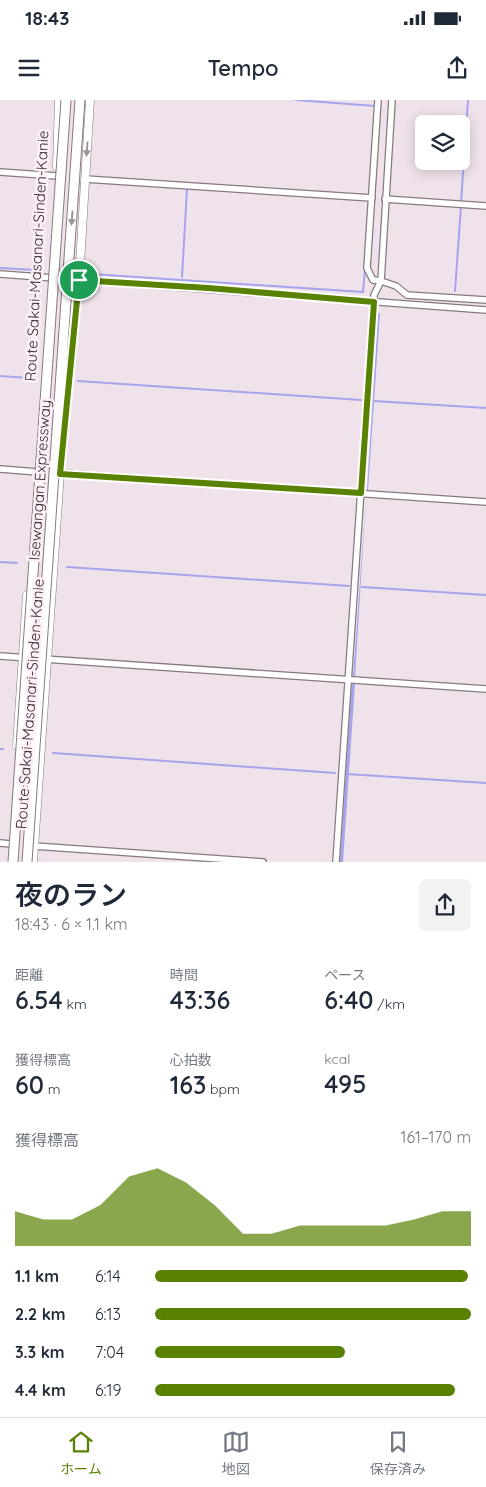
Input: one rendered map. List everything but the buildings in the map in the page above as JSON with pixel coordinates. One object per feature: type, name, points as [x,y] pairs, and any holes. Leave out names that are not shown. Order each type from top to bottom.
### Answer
[{"type":"highway","name":"Isewangan Expressway","points":[[12,862],[66,100]]},
{"type":"highway","name":"Isewangan Expressway","points":[[27,862],[80,100]]},
{"type":"main road","name":"Route Sakai-Masanari-Sinden-Kanie","points":[[12,862],[11,844],[22,657],[38,472],[51,278],[59,100]]},
{"type":"main road","name":"Route Sakai-Masanari-Sinden-Kanie","points":[[33,862],[60,474],[79,280],[90,100]]},
{"type":"street","points":[[378,100],[367,268],[373,280],[396,286],[407,295],[486,300]]},
{"type":"street","points":[[336,862],[374,295],[381,282],[392,100]]},
{"type":"street","points":[[0,172],[57,176]]},
{"type":"street","points":[[85,179],[372,198]]},
{"type":"street","points":[[386,199],[486,206]]},
{"type":"street","points":[[0,274],[486,310]]},
{"type":"street","points":[[0,469],[38,472]]},
{"type":"street","points":[[60,474],[486,502]]},
{"type":"street","points":[[0,656],[486,689]]},
{"type":"street","points":[[0,843],[11,844]]},
{"type":"street","points":[[34,846],[263,862]]},
{"type":"water","points":[[378,313],[380,313],[367,490]]},
{"type":"water","points":[[366,498],[355,677],[353,678]]},
{"type":"water","points":[[352,682],[355,683],[343,862],[340,862]]},
{"type":"waterway","points":[[296,100],[375,106]]},
{"type":"waterway","points":[[461,202],[468,100]]},
{"type":"waterway","points":[[182,277],[187,189]]},
{"type":"waterway","points":[[455,291],[461,206]]},
{"type":"waterway","points":[[0,268],[37,270]]},
{"type":"waterway","points":[[92,274],[363,292],[365,269]]},
{"type":"waterway","points":[[0,376],[30,378]]},
{"type":"waterway","points":[[78,381],[361,400]]},
{"type":"waterway","points":[[374,401],[486,408]]},
{"type":"waterway","points":[[0,562],[17,563]]},
{"type":"waterway","points":[[67,567],[349,586]]},
{"type":"waterway","points":[[362,587],[486,595]]},
{"type":"waterway","points":[[53,753],[335,773]]},
{"type":"waterway","points":[[347,774],[486,783]]},
{"type":"route","points":[[79,280],[208,288],[374,302],[361,493],[60,474],[79,280]]}]
